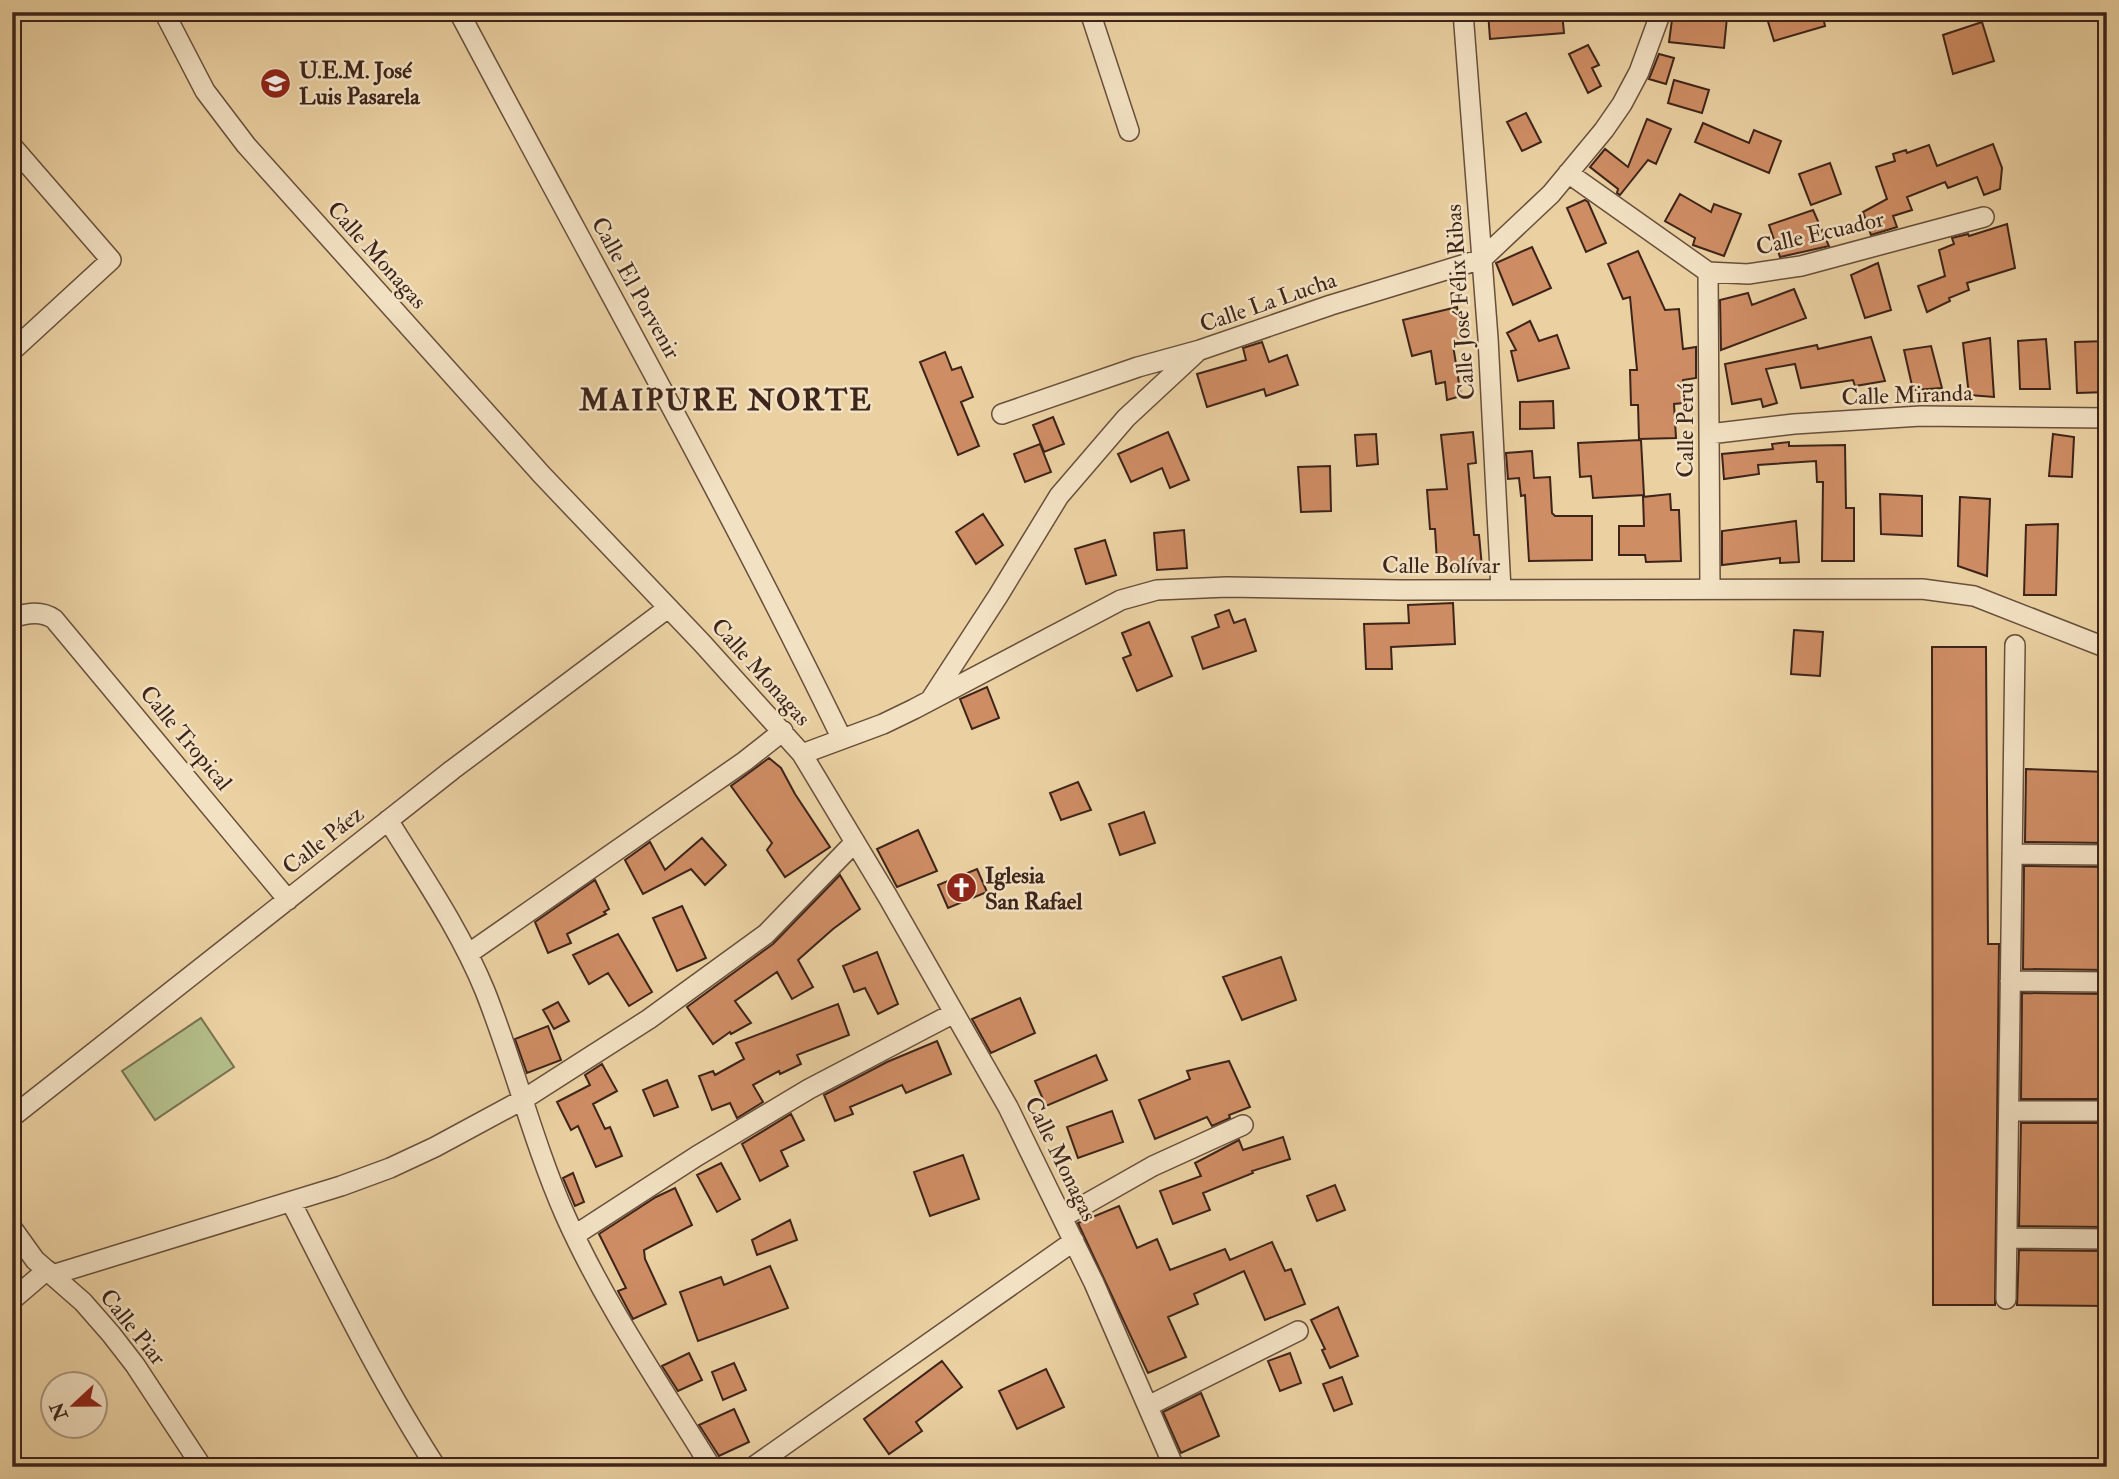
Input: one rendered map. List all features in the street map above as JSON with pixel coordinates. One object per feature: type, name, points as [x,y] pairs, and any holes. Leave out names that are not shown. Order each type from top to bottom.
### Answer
[{"type":"street","name":"Calle Monagas","points":[[164,12],[205,91],[246,145],[542,475],[802,754],[1008,1107],[1063,1217],[1174,1467]]},
{"type":"street","name":"Calle El Porvenir","points":[[459,12],[663,389],[779,611],[842,739]]},
{"type":"street","points":[[1090,12],[1129,131]]},
{"type":"street","name":"Calle José Félix Ribas","points":[[1463,12],[1482,259],[1501,590]]},
{"type":"street","name":"Calle La Lucha","points":[[929,701],[1059,496],[1126,418],[1200,350],[1331,305],[1482,259],[1551,194],[1604,130],[1639,72],[1661,12]]},
{"type":"street","points":[[12,146],[111,260],[12,351]]},
{"type":"street","points":[[1568,173],[1708,272]]},
{"type":"street","name":"Calle Ecuador","points":[[1708,272],[1748,274],[1801,266],[1984,217]]},
{"type":"street","name":"Calle Perú","points":[[1708,272],[1710,589]]},
{"type":"street","points":[[1002,414],[1139,367],[1200,350]]},
{"type":"street","name":"Calle Miranda","points":[[1709,434],[1794,424],[1921,416],[2107,418]]},
{"type":"street","name":"Calle Bolívar","points":[[802,754],[883,724],[1121,600],[1157,590],[1227,587],[1501,590],[1881,588],[1948,592],[1974,596],[2107,648]]},
{"type":"street","name":"Calle Páez","points":[[12,1117],[388,820],[668,608]]},
{"type":"street","name":"Calle Tropical","points":[[12,618],[23,614],[42,614],[54,619],[288,900]]},
{"type":"street","points":[[2006,1299],[2015,645]]},
{"type":"street","points":[[468,954],[783,732]]},
{"type":"street","points":[[388,820],[468,954],[484,988],[550,1177],[575,1236],[605,1293],[710,1467]]},
{"type":"street","points":[[12,1300],[49,1273],[291,1202],[390,1168],[524,1099],[649,1019],[766,934],[855,842]]},
{"type":"street","points":[[2012,854],[2107,855]]},
{"type":"street","points":[[2010,981],[2107,982]]},
{"type":"street","points":[[575,1236],[697,1156],[799,1095],[954,1013]]},
{"type":"street","points":[[2009,1111],[2107,1111]]},
{"type":"street","points":[[1063,1217],[1153,1166],[1243,1125]]},
{"type":"street","points":[[291,1202],[349,1316],[407,1421],[436,1467]]},
{"type":"street","name":"Calle Piar","points":[[12,1228],[35,1259],[83,1302],[111,1334],[135,1365],[202,1467]]},
{"type":"street","points":[[2007,1238],[2107,1239]]},
{"type":"street","points":[[752,1467],[1074,1241]]},
{"type":"street","points":[[1149,1406],[1298,1331]]},
{"type":"green space","points":[[201,1018],[234,1067],[155,1120],[122,1071]]},
{"type":"building","points":[[1488,12],[1562,12],[1564,33],[1490,39]]},
{"type":"building","points":[[1673,12],[1727,17],[1724,48],[1669,42]]},
{"type":"building","points":[[1765,12],[1822,12],[1825,26],[1774,41]]},
{"type":"building","points":[[1982,22],[1994,61],[1953,74],[1943,35]]},
{"type":"building","points":[[1588,45],[1599,65],[1592,68],[1601,86],[1588,93],[1569,54]]},
{"type":"building","points":[[1659,54],[1674,58],[1666,84],[1649,79]]},
{"type":"building","points":[[1674,80],[1709,90],[1702,113],[1668,103]]},
{"type":"building","points":[[1526,113],[1541,142],[1522,151],[1507,122]]},
{"type":"building","points":[[1647,119],[1671,129],[1656,164],[1648,160],[1620,195],[1617,193],[1618,189],[1590,167],[1605,149],[1628,167]]},
{"type":"building","points":[[1703,123],[1749,143],[1754,130],[1781,141],[1769,173],[1695,142]]},
{"type":"building","points":[[1993,144],[2002,168],[2000,189],[1984,195],[1977,177],[1948,188],[1945,182],[1907,197],[1912,210],[1893,216],[1897,227],[1871,235],[1863,212],[1887,199],[1876,167],[1895,161],[1893,154],[1906,150],[1907,153],[1929,145],[1937,166]]},
{"type":"building","points":[[1830,163],[1841,194],[1811,205],[1799,174]]},
{"type":"building","points":[[1680,194],[1711,212],[1714,204],[1741,214],[1724,256],[1693,245],[1695,238],[1665,221]]},
{"type":"building","points":[[1585,200],[1606,243],[1586,252],[1567,208]]},
{"type":"building","points":[[1813,210],[1829,246],[1780,257],[1769,225]]},
{"type":"building","points":[[2007,224],[2015,268],[1967,283],[1969,290],[1949,298],[1950,301],[1927,312],[1918,286],[1945,276],[1939,250],[1954,244],[1952,238],[1968,234],[1969,236]]},
{"type":"building","points":[[1532,247],[1551,288],[1513,305],[1496,263]]},
{"type":"building","points":[[1638,251],[1665,310],[1679,309],[1683,349],[1696,347],[1696,378],[1683,380],[1684,403],[1674,404],[1676,438],[1639,439],[1638,405],[1631,405],[1630,370],[1637,370],[1630,297],[1623,299],[1608,264]]},
{"type":"building","points":[[1878,263],[1891,310],[1865,318],[1851,275]]},
{"type":"building","points":[[1794,289],[1806,318],[1721,350],[1720,300],[1748,293],[1752,305]]},
{"type":"building","points":[[1457,307],[1463,343],[1453,345],[1461,396],[1447,400],[1445,382],[1436,384],[1431,351],[1412,356],[1403,320]]},
{"type":"building","points":[[1530,321],[1539,341],[1557,335],[1569,368],[1518,381],[1511,351],[1516,350],[1507,333]]},
{"type":"building","points":[[1871,337],[1885,381],[1855,386],[1853,380],[1801,388],[1795,364],[1766,369],[1777,403],[1763,407],[1761,399],[1732,404],[1725,364],[1817,345],[1818,349]]},
{"type":"building","points":[[1990,338],[1994,397],[1969,395],[1963,343]]},
{"type":"building","points":[[2046,339],[2050,389],[2020,389],[2018,341]]},
{"type":"building","points":[[2107,341],[2107,392],[2077,393],[2075,342]]},
{"type":"building","points":[[1262,342],[1269,362],[1287,355],[1298,385],[1266,396],[1264,389],[1207,407],[1197,374],[1246,360],[1243,348]]},
{"type":"building","points":[[1931,346],[1942,388],[1913,390],[1904,350]]},
{"type":"building","points":[[945,352],[952,370],[961,367],[973,397],[961,402],[979,446],[958,455],[920,362]]},
{"type":"building","points":[[1553,401],[1554,428],[1520,429],[1520,402]]},
{"type":"building","points":[[1053,417],[1064,444],[1044,452],[1033,425]]},
{"type":"building","points":[[1168,432],[1189,480],[1170,488],[1162,468],[1131,482],[1118,454]]},
{"type":"building","points":[[1473,432],[1476,463],[1468,464],[1474,535],[1479,535],[1482,567],[1445,569],[1445,562],[1437,562],[1435,529],[1430,529],[1427,490],[1447,489],[1441,435]]},
{"type":"building","points":[[1376,434],[1378,464],[1357,466],[1355,435]]},
{"type":"building","points":[[2053,434],[2074,437],[2072,477],[2049,476]]},
{"type":"building","points":[[1641,440],[1644,495],[1593,498],[1591,476],[1580,477],[1578,443]]},
{"type":"building","points":[[1789,442],[1789,446],[1845,445],[1846,508],[1854,508],[1854,561],[1822,561],[1823,482],[1817,482],[1816,461],[1758,465],[1759,474],[1724,479],[1722,454],[1773,449],[1772,444]]},
{"type":"building","points":[[1040,444],[1051,472],[1025,482],[1014,454]]},
{"type":"building","points":[[1532,451],[1534,478],[1550,477],[1552,513],[1555,516],[1592,516],[1592,560],[1529,561],[1525,495],[1521,496],[1519,478],[1508,479],[1506,453]]},
{"type":"building","points":[[1330,466],[1331,511],[1301,512],[1298,467]]},
{"type":"building","points":[[1670,494],[1671,510],[1679,510],[1681,561],[1646,562],[1645,555],[1619,555],[1619,526],[1644,526],[1643,497]]},
{"type":"building","points":[[1880,494],[1922,496],[1922,536],[1881,534]]},
{"type":"building","points":[[1960,497],[1990,499],[1987,576],[1958,566]]},
{"type":"building","points":[[983,514],[1003,545],[976,564],[956,532]]},
{"type":"building","points":[[1796,521],[1799,562],[1780,563],[1780,558],[1722,565],[1722,531]]},
{"type":"building","points":[[2058,524],[2056,595],[2024,595],[2026,525]]},
{"type":"building","points":[[1184,530],[1187,568],[1157,570],[1154,533]]},
{"type":"building","points":[[1105,540],[1116,575],[1086,584],[1075,549]]},
{"type":"building","points":[[1453,603],[1455,644],[1391,647],[1392,669],[1366,669],[1364,624],[1409,623],[1408,605]]},
{"type":"building","points":[[1229,610],[1234,623],[1245,619],[1256,651],[1203,669],[1192,637],[1219,627],[1215,615]]},
{"type":"building","points":[[1149,622],[1172,676],[1137,691],[1123,658],[1131,655],[1122,633]]},
{"type":"building","points":[[1794,630],[1823,632],[1820,676],[1791,674]]},
{"type":"building","points":[[1932,647],[1986,647],[1988,944],[1999,944],[1995,1305],[1933,1305]]},
{"type":"building","points":[[987,687],[999,718],[972,729],[960,699]]},
{"type":"building","points":[[769,758],[781,768],[830,847],[785,877],[767,850],[772,843],[731,786]]},
{"type":"building","points":[[2026,769],[2107,772],[2107,843],[2025,842]]},
{"type":"building","points":[[1078,782],[1091,810],[1061,820],[1050,793]]},
{"type":"building","points":[[1144,812],[1155,843],[1120,855],[1109,824]]},
{"type":"building","points":[[918,830],[937,871],[897,887],[877,849]]},
{"type":"building","points":[[702,838],[726,865],[705,885],[691,869],[643,894],[625,860],[650,842],[665,870]]},
{"type":"building","points":[[2024,866],[2107,867],[2107,970],[2023,969]]},
{"type":"building","name":"Iglesia San Rafael","points":[[977,869],[987,892],[948,908],[938,885]]},
{"type":"building","points":[[840,875],[860,909],[798,960],[813,987],[792,999],[777,972],[735,1001],[751,1023],[731,1034],[730,1032],[713,1044],[687,1007],[773,944]]},
{"type":"building","points":[[595,880],[609,909],[604,912],[606,914],[567,934],[571,943],[548,953],[535,922]]},
{"type":"building","points":[[682,906],[706,958],[677,971],[653,918]]},
{"type":"building","points":[[618,934],[652,992],[629,1006],[608,973],[589,984],[573,955]]},
{"type":"building","points":[[877,952],[898,1004],[878,1014],[865,988],[854,992],[843,966]]},
{"type":"building","points":[[1281,957],[1296,1000],[1242,1020],[1223,977]]},
{"type":"building","points":[[2022,993],[2107,994],[2107,1099],[2021,1099]]},
{"type":"building","points":[[1020,998],[1035,1033],[991,1053],[972,1019]]},
{"type":"building","points":[[558,1002],[569,1021],[554,1029],[543,1010]]},
{"type":"building","points":[[838,1004],[849,1035],[797,1055],[801,1064],[780,1074],[779,1071],[753,1085],[763,1102],[737,1118],[730,1103],[712,1110],[699,1076],[713,1071],[715,1075],[744,1059],[736,1043]]},
{"type":"building","points":[[548,1026],[561,1060],[527,1073],[515,1039]]},
{"type":"building","points":[[937,1041],[951,1074],[906,1093],[902,1085],[850,1107],[853,1114],[835,1121],[824,1095],[887,1062]]},
{"type":"building","points":[[1096,1055],[1107,1080],[1046,1106],[1035,1081]]},
{"type":"building","points":[[1229,1061],[1250,1107],[1229,1115],[1230,1118],[1212,1126],[1207,1117],[1155,1139],[1139,1100],[1190,1079],[1187,1071]]},
{"type":"building","points":[[602,1064],[617,1091],[593,1104],[605,1129],[610,1127],[622,1156],[596,1167],[578,1126],[571,1130],[557,1102],[590,1085],[585,1075]]},
{"type":"building","points":[[667,1080],[678,1107],[654,1116],[643,1090]]},
{"type":"building","points":[[1112,1111],[1123,1142],[1078,1158],[1067,1127]]},
{"type":"building","points":[[791,1114],[804,1140],[781,1151],[788,1166],[760,1181],[742,1144]]},
{"type":"building","points":[[2021,1123],[2107,1123],[2107,1227],[2019,1226]]},
{"type":"building","points":[[1283,1137],[1290,1159],[1252,1171],[1253,1173],[1203,1193],[1210,1210],[1173,1224],[1160,1191],[1201,1176],[1195,1163],[1239,1140],[1243,1150]]},
{"type":"building","points":[[963,1155],[979,1199],[930,1216],[914,1172]]},
{"type":"building","points":[[721,1163],[740,1199],[717,1212],[697,1175]]},
{"type":"building","points":[[573,1173],[584,1202],[575,1206],[563,1178]]},
{"type":"building","points":[[1335,1185],[1345,1210],[1317,1221],[1307,1196]]},
{"type":"building","points":[[675,1188],[692,1225],[644,1250],[645,1259],[666,1304],[633,1319],[618,1291],[626,1288],[599,1234],[656,1197]]},
{"type":"building","points":[[1119,1206],[1137,1248],[1157,1239],[1170,1270],[1225,1249],[1230,1260],[1272,1242],[1285,1271],[1291,1269],[1305,1304],[1265,1320],[1244,1271],[1194,1294],[1198,1304],[1168,1317],[1186,1357],[1148,1373],[1078,1223]]},
{"type":"building","points":[[790,1220],[797,1240],[757,1255],[752,1240]]},
{"type":"building","points":[[2019,1250],[2107,1251],[2107,1306],[2017,1305]]},
{"type":"building","points":[[770,1266],[788,1308],[698,1341],[680,1292],[721,1277],[724,1285]]},
{"type":"building","points":[[1338,1307],[1358,1356],[1330,1368],[1322,1350],[1325,1349],[1311,1320]]},
{"type":"building","points":[[689,1353],[702,1380],[678,1391],[662,1366]]},
{"type":"building","points":[[1290,1353],[1301,1383],[1280,1391],[1268,1361]]},
{"type":"building","points":[[942,1361],[962,1387],[916,1422],[922,1431],[889,1454],[864,1419]]},
{"type":"building","points":[[734,1363],[746,1390],[723,1400],[712,1372]]},
{"type":"building","points":[[1046,1369],[1064,1407],[1017,1429],[999,1391]]},
{"type":"building","points":[[1342,1377],[1352,1404],[1334,1411],[1323,1384]]},
{"type":"building","points":[[1201,1393],[1219,1436],[1181,1453],[1163,1412]]},
{"type":"building","points":[[734,1409],[749,1442],[719,1456],[699,1425]]},
{"type":"place","name":"U.E.M. José Luis Pasarela","points":[[276,83]]},
{"type":"place","name":"Iglesia San Rafael","points":[[962,888]]},
{"type":"district","name":"MAIPURE NORTE","points":[[726,400]]}]
